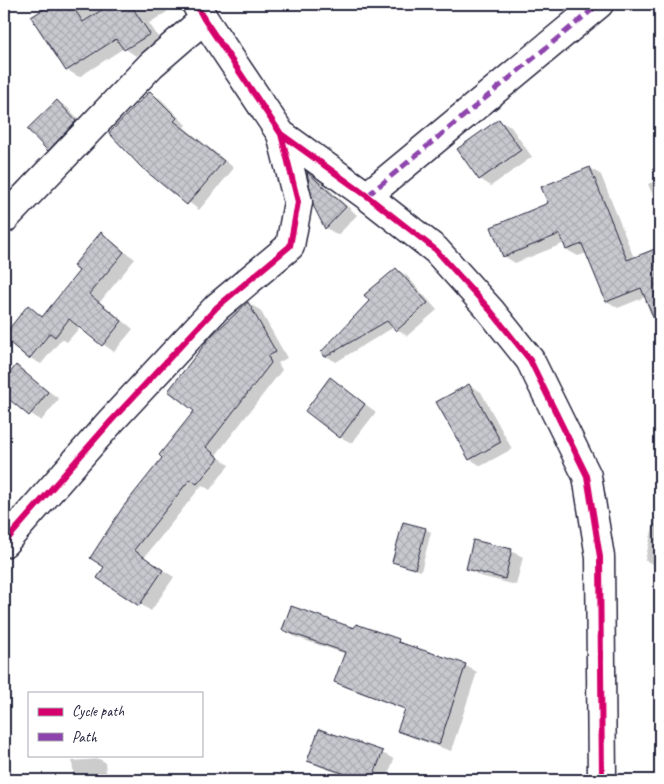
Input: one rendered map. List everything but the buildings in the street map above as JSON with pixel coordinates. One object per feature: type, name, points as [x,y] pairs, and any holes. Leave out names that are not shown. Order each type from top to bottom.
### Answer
[{"type":"street","points":[[367,196],[599,4]]},
{"type":"street","points":[[4,219],[151,66],[200,11],[281,134],[298,202],[290,246],[217,307],[111,422],[4,543]]},
{"type":"street","points":[[281,134],[367,196],[436,250],[490,310],[530,360],[587,476],[600,557],[602,780]]},
{"type":"marked path","points":[[367,196],[599,4]]},
{"type":"cycle path","points":[[196,4],[204,19],[281,134],[367,196],[436,250],[490,310],[530,360],[587,476],[600,557],[602,780]]},
{"type":"cycle path","points":[[4,543],[111,421],[217,307],[290,246],[298,202],[281,134]]}]
